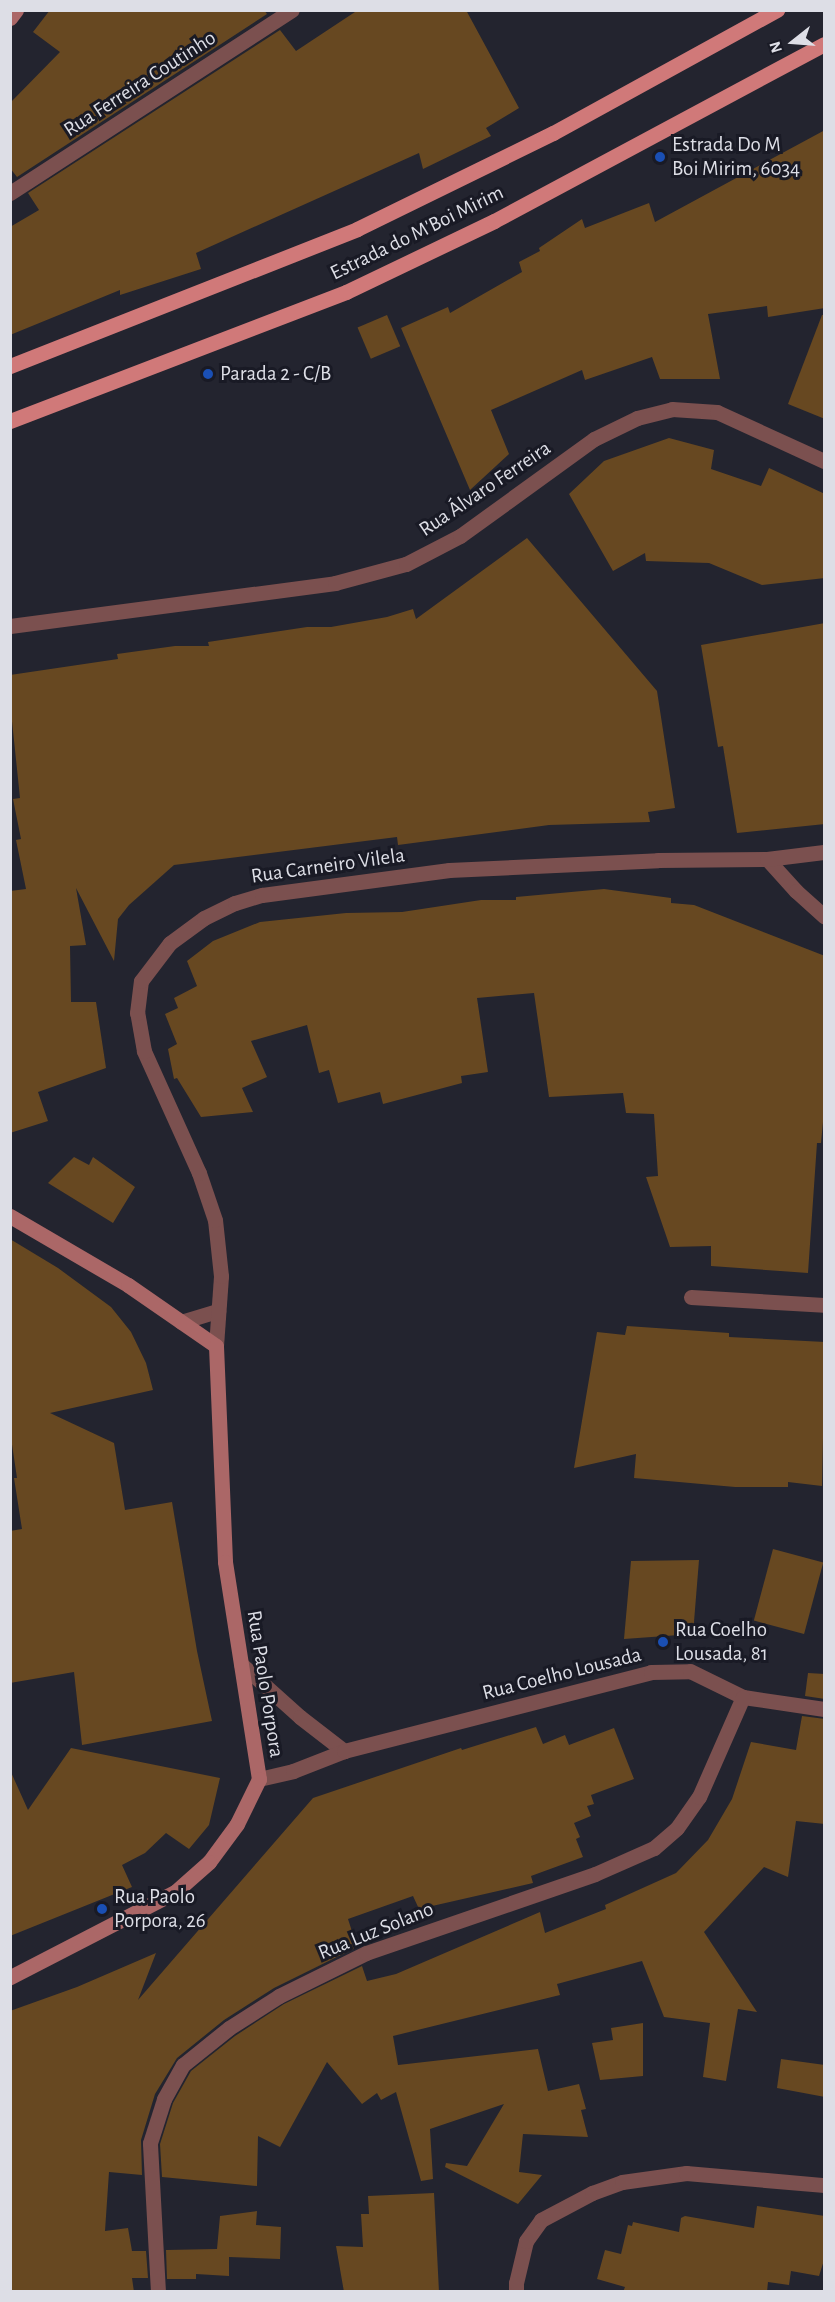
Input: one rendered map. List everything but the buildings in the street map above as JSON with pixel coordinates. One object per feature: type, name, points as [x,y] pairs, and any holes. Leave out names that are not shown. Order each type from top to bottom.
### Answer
[{"type":"main road","name":"Estrada do M'Boi Mirim","points":[[10,366],[357,229],[553,134],[777,10]]},
{"type":"main road","name":"Estrada do M'Boi Mirim","points":[[10,421],[346,292],[494,221],[825,44]]},
{"type":"street","points":[[10,18],[16,10]]},
{"type":"street","name":"Rua Ferreira Coutinho","points":[[10,192],[292,10]]},
{"type":"street","name":"Rua Álvaro Ferreira","points":[[10,626],[335,583],[406,564],[460,536],[594,440],[637,418],[672,409],[717,412],[825,461]]},
{"type":"street","name":"Rua Carneiro Vilela","points":[[216,1346],[221,1276],[215,1220],[199,1173],[144,1051],[137,1013],[141,981],[170,943],[204,918],[235,903],[262,895],[449,870],[658,860],[767,859],[825,852]]},
{"type":"street","points":[[767,859],[796,891],[825,916]]},
{"type":"street","points":[[10,1216],[128,1285],[216,1346]]},
{"type":"street","points":[[691,1297],[825,1305]]},
{"type":"street","points":[[181,1322],[218,1311]]},
{"type":"street","name":"Rua Paolo Porpora","points":[[10,1977],[175,1892],[209,1862],[237,1824],[259,1779],[225,1562],[216,1346]]},
{"type":"street","points":[[241,1665],[300,1717],[344,1751]]},
{"type":"street","name":"Rua Coelho Lousada","points":[[259,1779],[293,1771],[344,1751],[651,1672],[690,1671],[743,1696],[825,1709]]},
{"type":"street","name":"Rua Luz Solano","points":[[158,2292],[150,2143],[164,2099],[183,2066],[229,2028],[269,2003],[366,1953],[595,1874],[654,1848],[677,1828],[699,1797],[743,1696]]},
{"type":"street","points":[[516,2292],[526,2241],[542,2220],[592,2193],[622,2182],[686,2173],[825,2185]]},
{"type":"place","name":"Estrada Do M Boi Mirim, 6034","points":[[660,157]]},
{"type":"place","name":"Parada 2 - C/B","points":[[208,374]]},
{"type":"place","name":"Rua Coelho Lousada, 81","points":[[663,1642]]},
{"type":"place","name":"Rua Paolo Porpora, 26","points":[[102,1909]]}]
